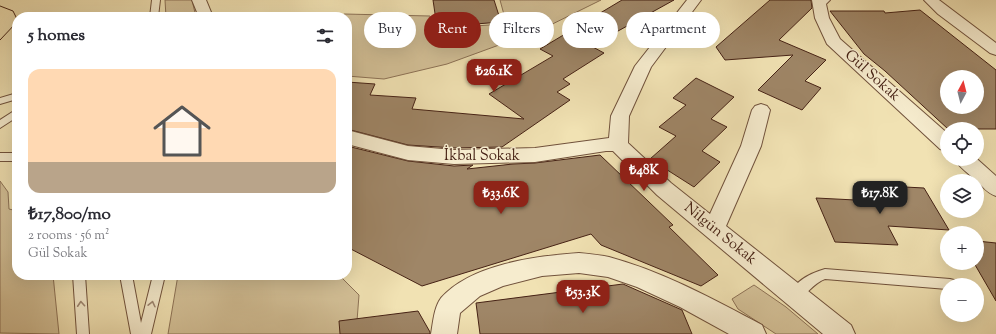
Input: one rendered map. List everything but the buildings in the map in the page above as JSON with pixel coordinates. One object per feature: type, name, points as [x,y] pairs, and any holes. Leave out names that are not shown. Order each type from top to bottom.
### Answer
[{"type":"street","points":[[199,0],[204,12]]},
{"type":"street","points":[[618,145],[620,116],[642,66],[694,0]]},
{"type":"street","name":"Gül Sokak","points":[[823,0],[818,1],[822,18],[833,41],[940,138]]},
{"type":"street","points":[[931,0],[942,11],[996,50]]},
{"type":"street","points":[[714,228],[751,146],[761,110]]},
{"type":"street","name":"İkbal Sokak","points":[[352,138],[408,153],[454,157],[536,155],[606,144],[618,145]]},
{"type":"street","name":"Nilgün Sokak","points":[[618,145],[664,188],[842,334]]},
{"type":"street","points":[[972,166],[996,188]]},
{"type":"street","points":[[444,334],[449,307],[471,288],[500,276],[542,266],[579,263],[608,267],[644,279],[689,299],[753,334]]},
{"type":"lane","points":[[155,12],[156,0]]},
{"type":"lane","points":[[0,102],[12,98]]},
{"type":"lane","points":[[0,125],[12,116]]},
{"type":"lane","points":[[0,157],[12,157]]},
{"type":"lane","points":[[795,295],[813,278],[825,274],[940,283]]},
{"type":"lane","points":[[79,280],[82,334]]},
{"type":"lane","points":[[127,280],[137,334]]},
{"type":"lane","points":[[145,334],[158,280]]},
{"type":"shaded area","points":[[165,0],[192,0],[195,12],[166,12]]},
{"type":"shaded area","points":[[500,0],[601,0],[577,12],[562,12],[562,19],[554,23],[554,12],[503,12]]},
{"type":"shaded area","points":[[352,14],[364,14],[364,48],[416,48],[416,16],[424,16],[424,48],[481,48],[481,26],[489,25],[489,48],[491,48],[447,64],[384,79],[352,76]]},
{"type":"shaded area","points":[[0,181],[8,192],[9,209],[12,210],[12,280],[54,280],[59,334],[0,333]]},
{"type":"shaded area","points":[[177,280],[344,280],[359,295],[356,334],[168,334]]},
{"type":"shaded area","points":[[754,285],[786,307],[818,334],[776,334],[738,309],[732,299]]},
{"type":"tram line","points":[[0,6],[14,12]]},
{"type":"tram line","points":[[0,40],[12,27]]}]
